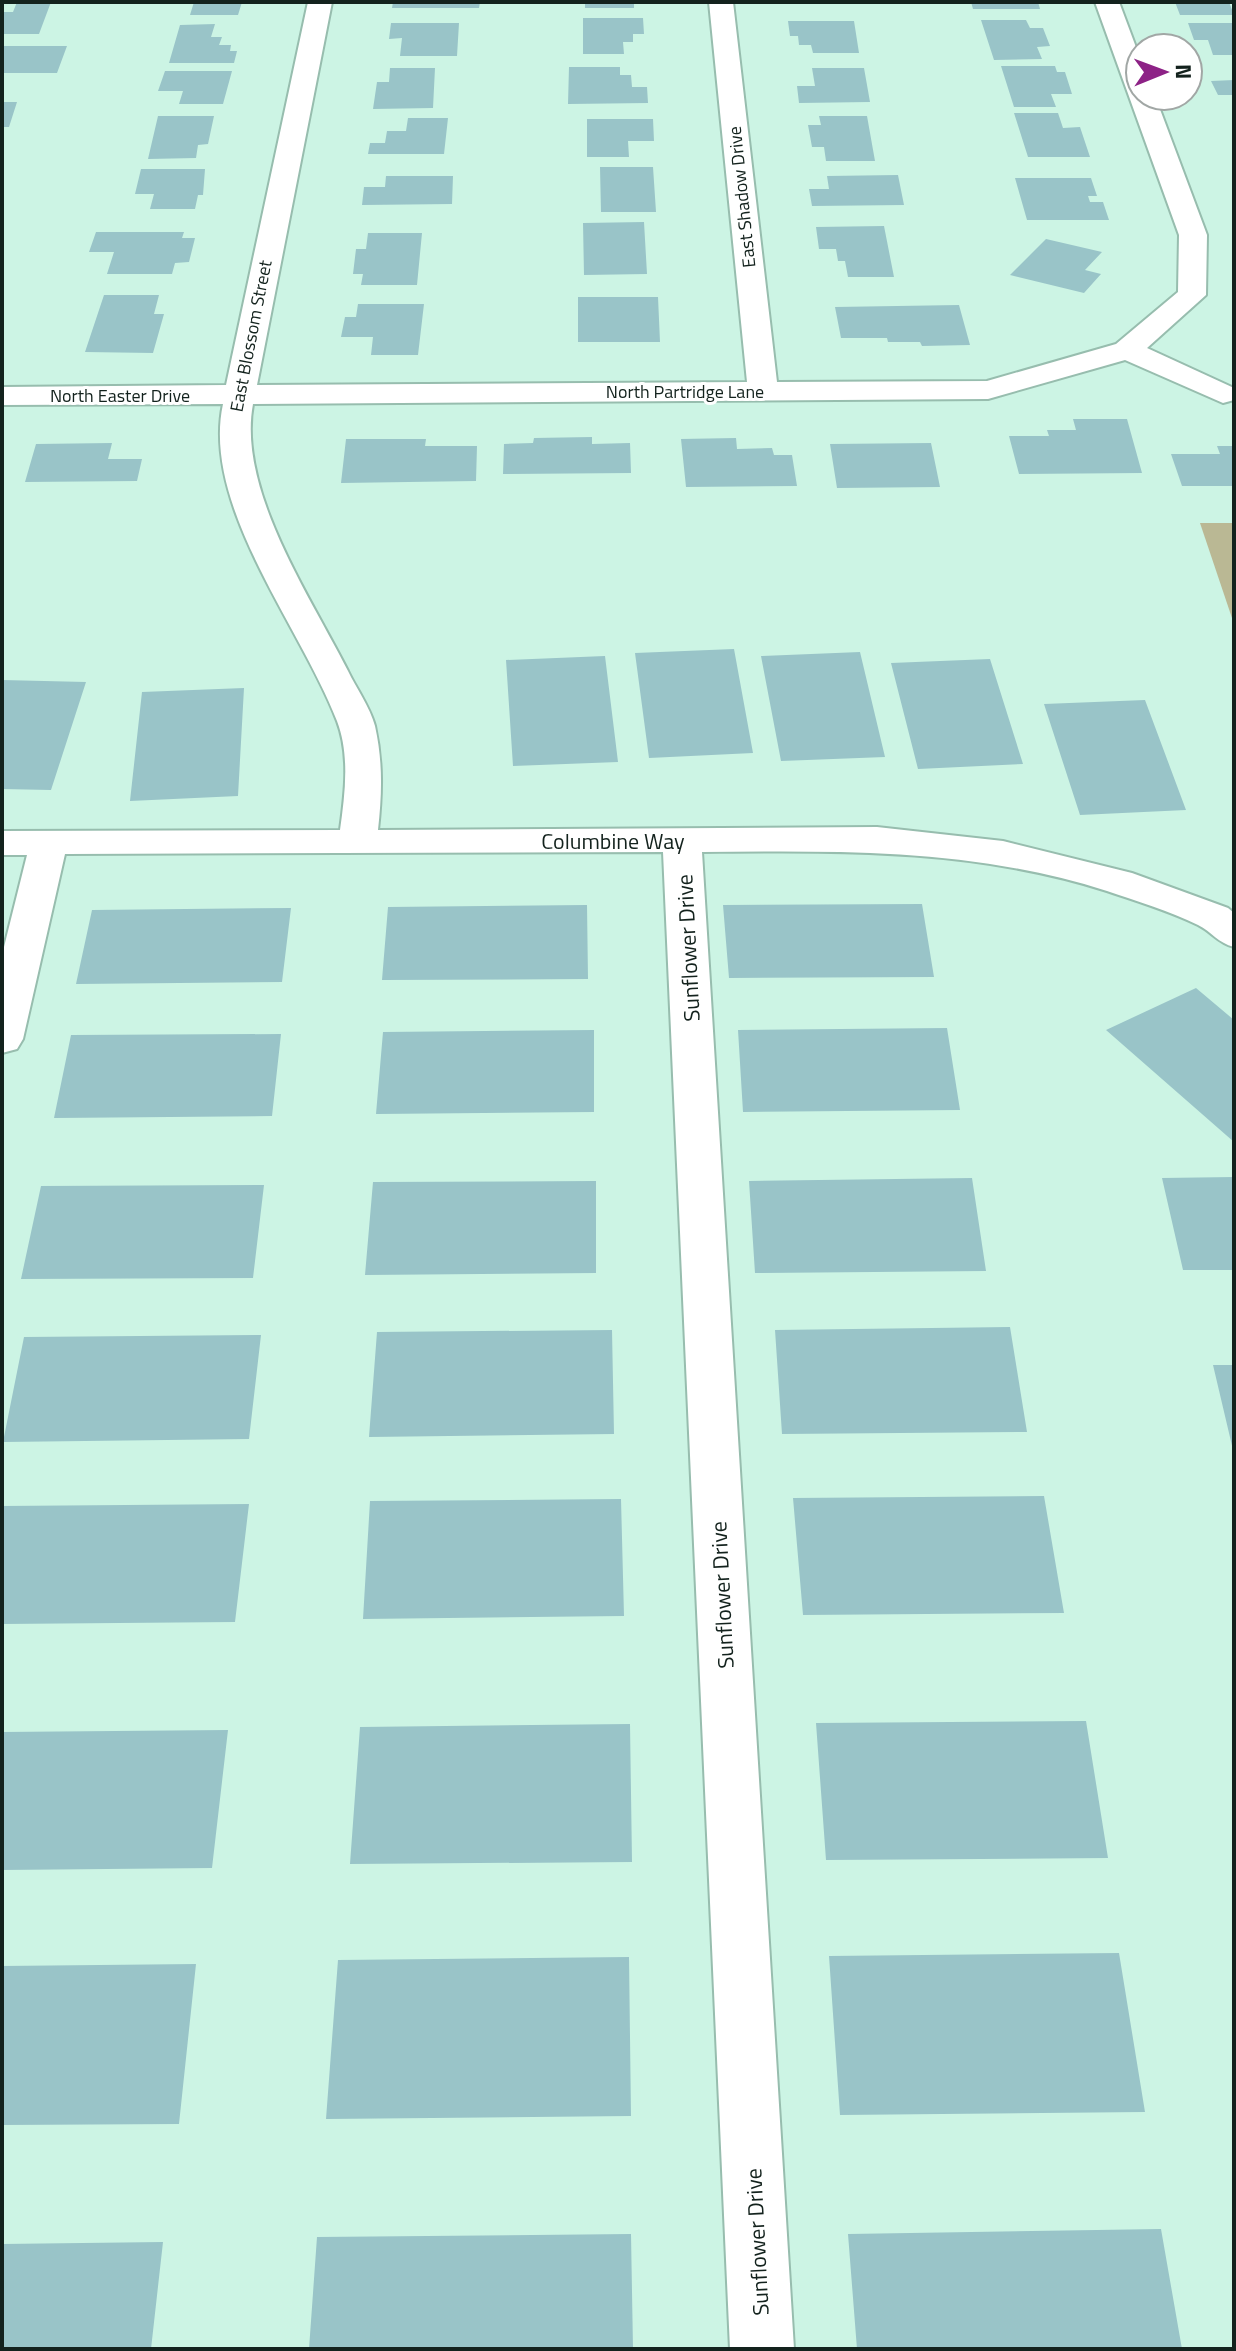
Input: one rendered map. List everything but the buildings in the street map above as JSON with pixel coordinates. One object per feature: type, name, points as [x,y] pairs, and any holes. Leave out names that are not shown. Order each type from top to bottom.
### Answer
[{"type":"street","name":"East Blossom Street","points":[[320,2],[237,395],[234,423],[236,456],[249,509],[356,723],[365,780],[358,840]]},
{"type":"street","name":"East Shadow Drive","points":[[721,2],[763,391]]},
{"type":"street","points":[[1107,2],[1124,48]]},
{"type":"street","points":[[1148,112],[1193,235],[1192,295],[1127,350],[1223,394]]},
{"type":"street","name":"North Partridge Lane","points":[[237,395],[988,390],[1127,350]]},
{"type":"street","name":"North Easter Drive","points":[[2,396],[237,395]]},
{"type":"street","name":"Columbine Way","points":[[2,843],[877,839],[1003,853],[1118,882],[1227,917]]},
{"type":"street","name":"Sunflower Drive","points":[[682,842],[762,2349]]},
{"type":"street","points":[[2,1039],[49,843]]},
{"type":"shaded area","points":[[1200,523],[1234,523],[1234,624]]}]
